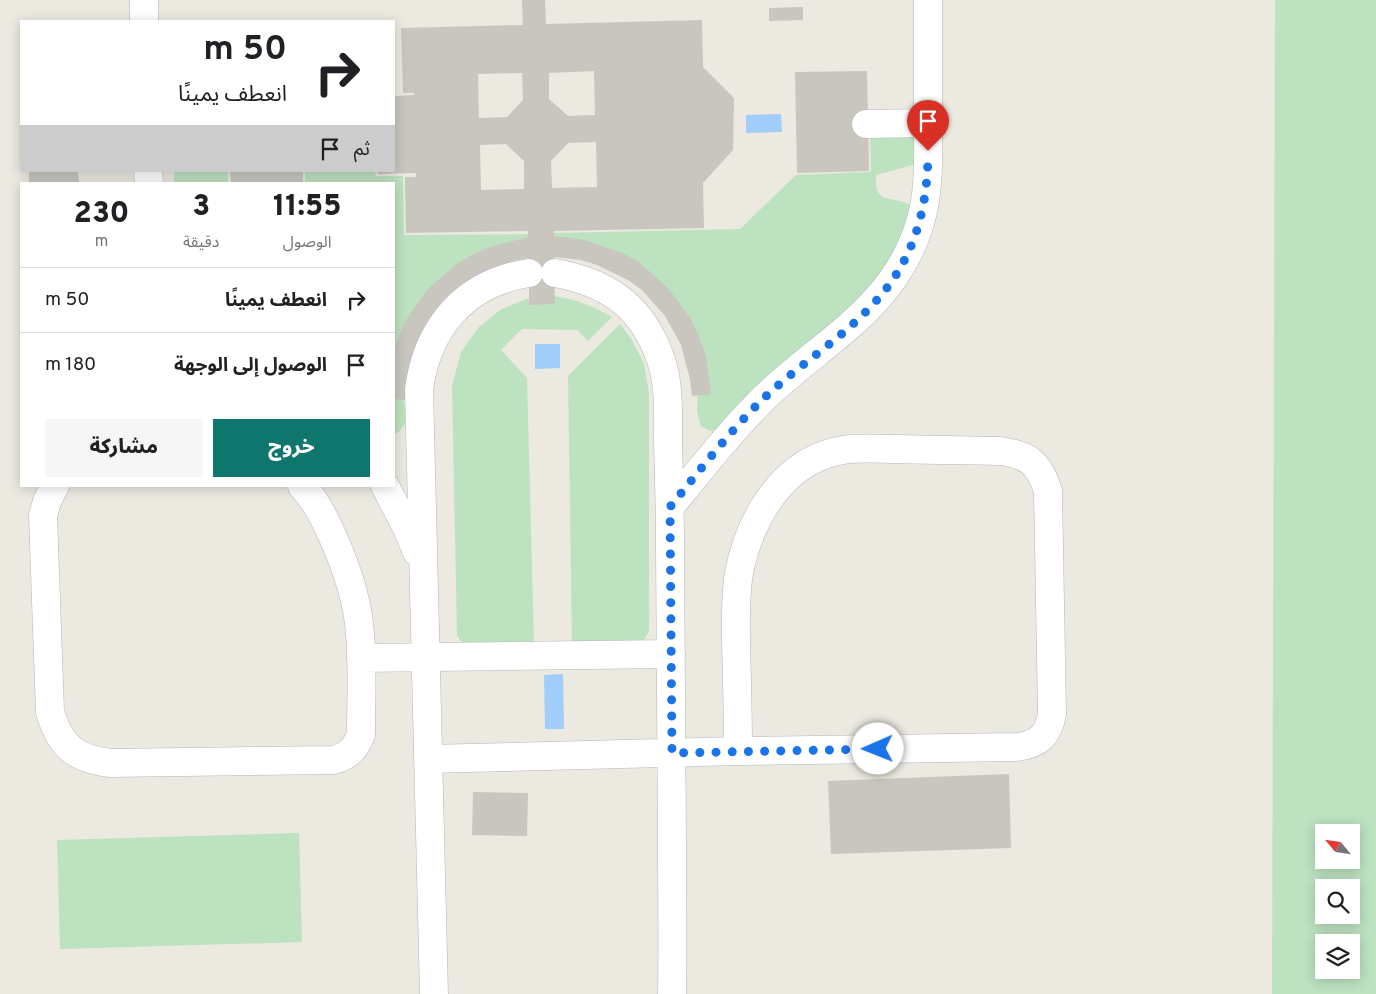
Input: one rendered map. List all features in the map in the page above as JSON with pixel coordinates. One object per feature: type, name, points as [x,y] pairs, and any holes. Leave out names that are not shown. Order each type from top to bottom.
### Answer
[{"type":"street","points":[[144,0],[144,20]]},
{"type":"street","points":[[670,507],[737,425],[758,404],[855,322],[876,301],[895,276],[910,251],[920,223],[926,194],[928,0]]},
{"type":"street","points":[[866,124],[928,123]]},
{"type":"street","points":[[434,994],[419,389],[422,369],[428,350],[437,332],[462,302],[496,282],[515,276],[542,273],[574,276],[593,282],[626,304],[640,318],[651,335],[665,372],[670,507],[672,994]]},
{"type":"street","points":[[428,759],[738,751],[1017,747],[1030,745],[1041,738],[1050,727],[1052,714],[1048,491],[1043,475],[1032,462],[1017,453],[1000,451],[851,449],[826,454],[803,464],[784,480],[768,501],[756,524],[746,548],[739,573],[736,598],[738,751]]},
{"type":"street","points":[[54,487],[47,501],[43,516],[50,712],[55,728],[64,743],[77,754],[93,761],[110,763],[324,760],[344,757],[358,744],[362,734],[361,658],[356,606],[341,554],[319,511],[303,487]]},
{"type":"street","points":[[386,487],[407,528],[423,568]]},
{"type":"street","points":[[361,658],[671,654]]},
{"type":"green space","points":[[1275,0],[1376,0],[1376,994],[1272,994]]},
{"type":"green space","points":[[870,132],[919,136],[921,155],[913,165],[876,175],[876,185],[881,195],[885,198],[910,205],[912,225],[881,279],[718,429],[710,431],[701,426],[697,412],[698,381],[696,355],[654,288],[554,245],[554,233],[740,229],[796,175],[871,172]]},
{"type":"green space","points":[[174,172],[228,172],[228,182],[174,182]]},
{"type":"green space","points":[[305,172],[375,172],[376,176],[403,176],[404,235],[528,234],[528,246],[465,270],[407,344],[403,400],[406,411],[405,423],[399,432],[395,434],[395,182],[305,182]]},
{"type":"green space","points":[[552,296],[583,303],[612,317],[588,341],[577,330],[522,329],[501,350],[527,378],[534,645],[464,645],[457,636],[452,386],[461,352],[479,327],[500,310],[526,299]]},
{"type":"green space","points":[[620,324],[632,340],[644,364],[649,393],[649,632],[643,641],[572,644],[568,376]]},
{"type":"green space","points":[[299,833],[302,942],[60,949],[57,840]]},
{"type":"water","points":[[781,114],[782,132],[746,133],[746,115]]},
{"type":"water","points":[[535,344],[560,344],[560,368],[535,369]]},
{"type":"water","points":[[563,674],[564,729],[545,729],[544,675]]},
{"type":"building","points":[[522,0],[545,0],[546,24],[702,20],[703,67],[734,98],[733,150],[703,183],[704,228],[554,231],[554,236],[585,240],[622,253],[639,262],[668,288],[691,319],[699,337],[706,355],[711,394],[692,396],[690,379],[681,345],[665,316],[642,290],[628,280],[597,265],[581,260],[554,257],[555,304],[529,305],[529,258],[513,261],[481,274],[452,293],[430,319],[414,350],[406,383],[405,400],[395,399],[395,347],[404,323],[426,291],[455,265],[472,255],[490,247],[528,237],[528,231],[406,233],[405,177],[416,177],[416,173],[378,174],[378,172],[395,172],[395,96],[414,95],[414,93],[403,93],[401,28],[523,25]],"holes":[[[594,71],[595,115],[568,116],[549,99],[549,73]],[[522,73],[523,100],[507,117],[479,118],[478,74]],[[596,142],[597,187],[552,188],[551,161],[568,143]],[[506,144],[524,161],[524,189],[481,190],[480,145]]]},
{"type":"building","points":[[803,7],[803,20],[769,21],[769,8]]},
{"type":"building","points":[[867,71],[869,171],[797,173],[795,72]]},
{"type":"building","points":[[29,172],[78,172],[79,182],[29,182]]},
{"type":"building","points":[[230,172],[303,172],[303,182],[231,182]]},
{"type":"building","points":[[1009,774],[1011,848],[831,854],[828,781]]},
{"type":"building","points":[[473,792],[528,793],[527,836],[472,835]]},
{"type":"route","points":[[878,749],[672,753],[670,507],[737,425],[765,397],[855,322],[876,301],[895,276],[910,251],[920,223],[926,194],[928,151]]}]
